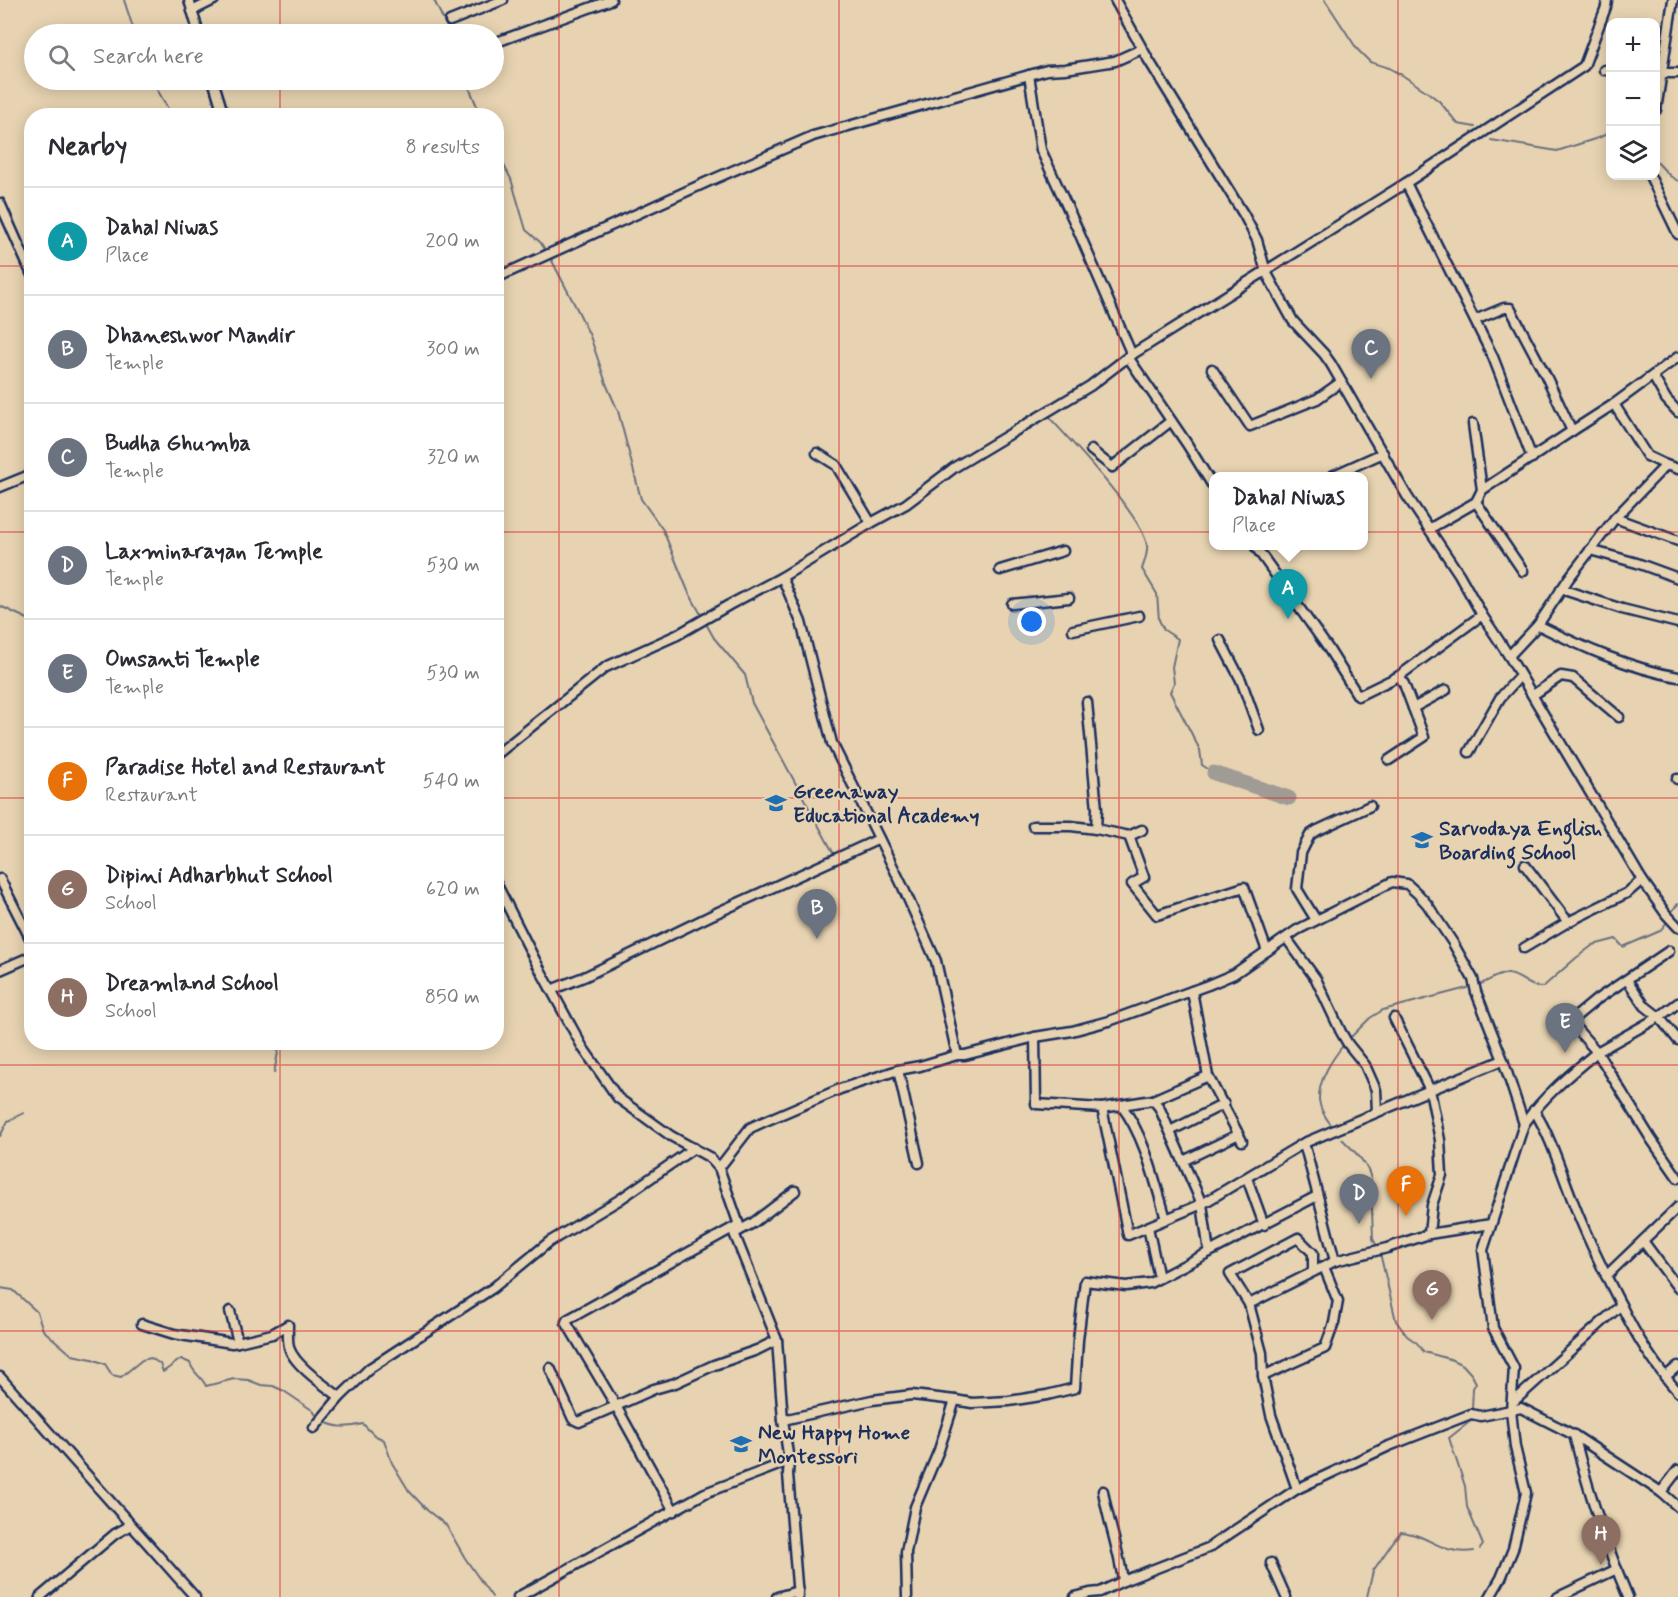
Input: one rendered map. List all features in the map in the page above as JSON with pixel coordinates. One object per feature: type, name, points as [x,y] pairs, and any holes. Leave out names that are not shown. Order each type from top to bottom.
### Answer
[{"type":"street","points":[[189,0],[196,24]]},
{"type":"street","points":[[192,12],[214,0]]},
{"type":"street","points":[[450,21],[503,0]]},
{"type":"street","points":[[504,39],[611,0]]},
{"type":"street","points":[[1115,0],[1244,215],[1257,240],[1266,272],[1293,321],[1324,354],[1407,496],[1459,574],[1642,880],[1678,927]]},
{"type":"street","points":[[504,749],[606,667],[677,635],[906,504],[955,467],[1090,386],[1130,356],[1406,183],[1584,66],[1607,0]]},
{"type":"street","points":[[1659,72],[1673,0]]},
{"type":"street","points":[[504,274],[813,136],[1047,70],[1115,61],[1143,49]]},
{"type":"street","points":[[1660,73],[1678,74]]},
{"type":"street","points":[[1029,75],[1041,150],[1077,228],[1130,356],[1209,480]]},
{"type":"street","points":[[216,90],[222,108]]},
{"type":"street","points":[[1652,180],[1678,234]]},
{"type":"street","points":[[1406,183],[1493,357],[1532,458]]},
{"type":"street","points":[[0,203],[24,256]]},
{"type":"street","points":[[1475,320],[1504,308],[1510,308],[1572,431]]},
{"type":"street","points":[[1429,529],[1476,502],[1482,490],[1614,404],[1678,357]]},
{"type":"street","points":[[1212,369],[1250,426],[1317,399],[1341,382]]},
{"type":"street","points":[[1653,376],[1666,399],[1678,412]]},
{"type":"street","points":[[1614,404],[1647,456],[1678,469]]},
{"type":"street","points":[[1091,450],[1112,467],[1171,421]]},
{"type":"street","points":[[1473,424],[1482,490]]},
{"type":"street","points":[[817,453],[836,465],[871,524]]},
{"type":"street","points":[[1341,472],[1383,453]]},
{"type":"street","points":[[1509,656],[1538,625],[1561,589],[1615,518],[1666,465]]},
{"type":"street","points":[[0,487],[24,477]]},
{"type":"street","points":[[1476,502],[1523,571]]},
{"type":"street","points":[[1615,518],[1678,541]]},
{"type":"street","points":[[1000,570],[1064,550]]},
{"type":"street","points":[[1258,550],[1328,648],[1358,696],[1399,676],[1482,615]]},
{"type":"street","points":[[1590,550],[1637,563],[1678,578]]},
{"type":"street","points":[[782,577],[801,622],[832,743],[936,961],[957,1055]]},
{"type":"street","points":[[1561,589],[1622,609],[1678,623]]},
{"type":"street","points":[[1012,603],[1069,598]]},
{"type":"street","points":[[1073,630],[1139,616]]},
{"type":"street","points":[[1538,625],[1568,640],[1650,672],[1678,677]]},
{"type":"street","points":[[1220,640],[1241,680],[1259,730]]},
{"type":"street","points":[[1389,760],[1424,737],[1399,676]]},
{"type":"street","points":[[1469,752],[1500,698],[1520,676]]},
{"type":"street","points":[[1533,695],[1561,676],[1573,678],[1619,717]]},
{"type":"street","points":[[1413,708],[1446,690]]},
{"type":"street","points":[[1087,702],[1097,809],[1096,829]]},
{"type":"street","points":[[1316,920],[1298,889],[1299,867],[1305,845],[1310,835],[1316,831],[1370,806]]},
{"type":"street","points":[[1033,826],[1071,826],[1129,836],[1142,830]]},
{"type":"street","points":[[1129,836],[1144,876],[1132,884],[1157,915],[1244,887],[1267,951]]},
{"type":"street","points":[[551,990],[586,976],[714,914],[879,839]]},
{"type":"street","points":[[1525,865],[1568,922]]},
{"type":"street","points":[[0,879],[24,927]]},
{"type":"street","points":[[1524,948],[1568,922],[1627,893],[1642,880]]},
{"type":"street","points":[[719,1168],[750,1128],[840,1089],[898,1070],[957,1055],[1072,1031],[1191,991],[1234,974],[1297,930],[1392,882],[1407,885],[1427,904],[1473,979],[1524,1124]]},
{"type":"street","points":[[504,899],[583,1048],[618,1098],[671,1136],[708,1157],[719,1168],[737,1229],[777,1340],[783,1420],[789,1461],[788,1474],[798,1594],[777,1597]]},
{"type":"street","points":[[1287,939],[1316,979],[1341,1032],[1365,1065],[1376,1090],[1377,1111]]},
{"type":"street","points":[[1669,951],[1596,1000],[1573,1019],[1573,1025],[1597,1052],[1651,1140],[1678,1178]]},
{"type":"street","points":[[0,970],[24,960]]},
{"type":"street","points":[[1627,980],[1645,1006],[1659,1017],[1678,1040]]},
{"type":"street","points":[[1183,1161],[1240,1137],[1208,1076],[1191,991]]},
{"type":"street","points":[[1490,1597],[1513,1550],[1526,1493],[1515,1447],[1511,1407],[1514,1368],[1493,1328],[1483,1250],[1491,1224],[1524,1124],[1534,1110],[1564,1079],[1597,1052],[1659,1017],[1678,1003]]},
{"type":"street","points":[[1394,1018],[1430,1090],[1440,1140],[1442,1175],[1432,1205],[1429,1234]]},
{"type":"street","points":[[1035,1037],[1036,1104],[1102,1108],[1153,1100],[1208,1076]]},
{"type":"street","points":[[1102,1108],[1128,1235],[1202,1204],[1304,1143],[1503,1060]]},
{"type":"street","points":[[898,1070],[919,1163]]},
{"type":"street","points":[[1153,1100],[1159,1107],[1202,1204],[1209,1252]]},
{"type":"street","points":[[1170,1131],[1224,1104]]},
{"type":"street","points":[[1121,1105],[1132,1119],[1166,1220]]},
{"type":"street","points":[[1534,1110],[1546,1130],[1575,1206],[1632,1328],[1665,1377],[1678,1392]]},
{"type":"street","points":[[1304,1143],[1335,1261]]},
{"type":"street","points":[[314,1428],[340,1397],[370,1368],[493,1288],[549,1242],[620,1200],[694,1148]]},
{"type":"street","points":[[1247,1178],[1264,1225]]},
{"type":"street","points":[[674,1511],[616,1406],[567,1325],[567,1320],[737,1229],[753,1223],[795,1191]]},
{"type":"street","points":[[783,1420],[872,1400],[912,1395],[972,1403],[1009,1401],[1075,1388],[1085,1281],[1126,1286],[1150,1283],[1317,1196]]},
{"type":"street","points":[[1606,1276],[1678,1207]]},
{"type":"street","points":[[1249,1304],[1335,1261],[1387,1248],[1429,1234],[1491,1224]]},
{"type":"street","points":[[1148,1227],[1159,1278]]},
{"type":"street","points":[[1297,1490],[1271,1415],[1263,1376],[1262,1353],[1249,1304],[1230,1274],[1298,1238],[1313,1253],[1313,1272]]},
{"type":"street","points":[[1643,1240],[1678,1287]]},
{"type":"street","points":[[1263,1376],[1325,1348],[1334,1323],[1338,1301],[1324,1267]]},
{"type":"street","points":[[1511,1407],[1621,1305]]},
{"type":"street","points":[[230,1311],[238,1342]]},
{"type":"street","points":[[142,1324],[174,1334],[232,1343],[272,1334],[288,1325],[290,1351],[304,1368],[340,1397]]},
{"type":"street","points":[[550,1368],[573,1419],[579,1422],[777,1340]]},
{"type":"street","points":[[1665,1377],[1678,1366]]},
{"type":"street","points":[[0,1377],[195,1597]]},
{"type":"street","points":[[907,1597],[906,1552],[915,1507],[939,1450],[954,1400]]},
{"type":"street","points":[[1075,1597],[1090,1593],[1102,1594],[1123,1581],[1208,1548],[1297,1490],[1389,1446],[1460,1417],[1471,1414],[1481,1416],[1511,1407],[1521,1408],[1574,1436],[1660,1492],[1678,1507]]},
{"type":"street","points":[[1574,1436],[1583,1471],[1628,1597]]},
{"type":"street","points":[[518,1597],[705,1493],[789,1461]]},
{"type":"street","points":[[1660,1492],[1678,1470]]},
{"type":"street","points":[[1103,1491],[1123,1581]]},
{"type":"street","points":[[40,1597],[115,1534],[131,1525]]},
{"type":"street","points":[[1271,1563],[1286,1597]]},
{"type":"street","points":[[1558,1597],[1617,1569]]},
{"type":"waterway","points":[[124,0],[132,24]]},
{"type":"waterway","points":[[434,0],[445,24]]},
{"type":"waterway","points":[[1325,0],[1357,49],[1370,62],[1389,68],[1426,91],[1439,101],[1458,124],[1475,127]]},
{"type":"waterway","points":[[158,90],[168,108]]},
{"type":"waterway","points":[[470,90],[478,108]]},
{"type":"waterway","points":[[1491,140],[1557,151],[1606,135]]},
{"type":"waterway","points":[[504,165],[511,179],[526,230],[540,242],[549,255],[590,336],[618,411],[641,499],[663,530],[688,591],[714,638],[745,675],[752,703],[835,856]]},
{"type":"waterway","points":[[1660,165],[1678,181]]},
{"type":"waterway","points":[[1048,416],[1104,479],[1143,533],[1147,549],[1142,569],[1157,594],[1159,620],[1164,630],[1178,639],[1172,667],[1174,683],[1170,692],[1200,750],[1202,765],[1214,773]]},
{"type":"waterway","points":[[0,606],[24,617]]},
{"type":"waterway","points":[[1214,773],[1289,798]]},
{"type":"waterway","points":[[1672,911],[1678,904]]},
{"type":"waterway","points":[[1477,985],[1508,974],[1534,986],[1543,987],[1593,945],[1616,939],[1623,947],[1660,931],[1667,922]]},
{"type":"waterway","points":[[1349,1039],[1370,1018],[1383,1010],[1467,988]]},
{"type":"waterway","points":[[1332,1126],[1321,1107],[1319,1092],[1327,1069],[1345,1043]]},
{"type":"waterway","points":[[274,1073],[278,1050]]},
{"type":"waterway","points":[[0,1136],[8,1121],[24,1113]]},
{"type":"waterway","points":[[1342,1139],[1360,1157],[1371,1179],[1373,1239],[1378,1248]]},
{"type":"waterway","points":[[1380,1253],[1396,1321],[1407,1336],[1424,1352],[1463,1365],[1472,1375],[1476,1383],[1473,1388],[1472,1409]]},
{"type":"waterway","points":[[0,1288],[13,1290],[37,1312],[43,1330],[72,1355],[105,1364],[112,1375],[121,1377],[142,1360],[151,1358],[160,1364],[163,1372],[181,1359],[190,1363],[206,1386],[234,1379],[273,1386],[312,1410],[318,1417]]},
{"type":"waterway","points":[[1472,1420],[1449,1438],[1465,1486],[1467,1507],[1483,1545],[1480,1549]]},
{"type":"waterway","points":[[322,1421],[342,1427],[363,1424],[374,1435],[384,1440],[392,1463],[409,1491],[428,1511],[446,1525],[492,1597]]},
{"type":"waterway","points":[[1367,1597],[1373,1571],[1401,1532],[1444,1548],[1463,1552],[1474,1551]]},
{"type":"place","name":"Budha Ghumba","points":[[1371,379]]},
{"type":"place","name":"Dahal Niwas","points":[[1288,619]]},
{"type":"place","name":"Greenaway Educational Academy","points":[[776,803]]},
{"type":"place","name":"Sarvodaya English Boarding School","points":[[1422,840]]},
{"type":"place","name":"Dhaneshwor Mandir","points":[[817,939]]},
{"type":"place","name":"Omsanti Temple","points":[[1565,1053]]},
{"type":"place","name":"Paradise Hotel and Restaurant","points":[[1406,1216]]},
{"type":"place","name":"Laxminarayan Temple","points":[[1359,1224]]},
{"type":"place","name":"Dipini Adharbhut School","points":[[1432,1320]]},
{"type":"place","name":"New Happy Home Montessori","points":[[741,1444]]},
{"type":"place","name":"Dreamland School","points":[[1601,1565]]}]
